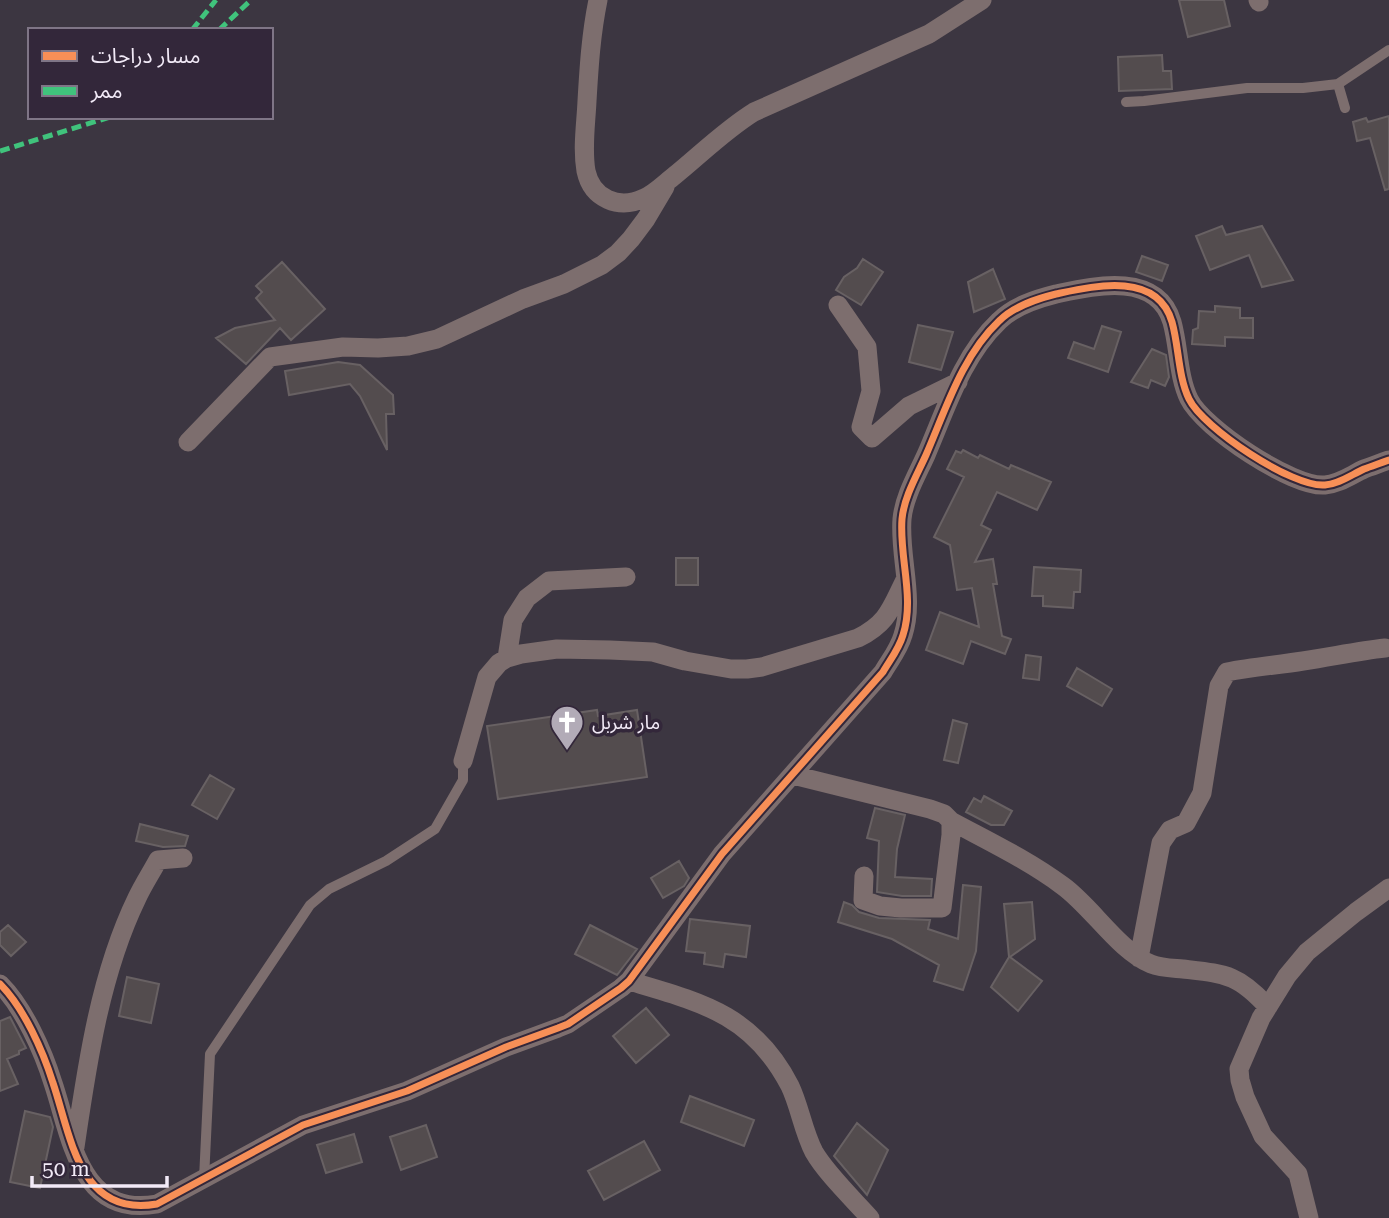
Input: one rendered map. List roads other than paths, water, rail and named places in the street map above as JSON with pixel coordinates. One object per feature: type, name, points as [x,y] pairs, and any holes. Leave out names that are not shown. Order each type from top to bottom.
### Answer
[{"type":"street","points":[[598,0],[592,31],[584,146],[586,173],[603,198],[615,203],[644,198],[739,121],[754,112],[929,34],[982,0]]},
{"type":"street","points":[[188,442],[270,357],[343,347],[408,346],[437,339],[602,265],[631,239],[669,180]]},
{"type":"street","points":[[0,984],[26,1020],[39,1047],[53,1082],[74,1152],[88,1181],[98,1193],[110,1201],[143,1208],[157,1204],[204,1180],[309,1123],[407,1091],[506,1047],[568,1024],[629,981],[722,854],[883,672],[904,634],[908,610],[902,544],[904,505],[974,351],[1000,320],[1020,306],[1054,295],[1098,286],[1137,287],[1164,306],[1171,320],[1185,387],[1195,409],[1204,419],[1251,454],[1286,475],[1307,484],[1318,485],[1332,483],[1389,460]]},
{"type":"street","points":[[838,305],[867,347],[871,391],[861,428],[872,438],[909,406],[958,382]]},
{"type":"street","points":[[507,658],[513,620],[527,598],[549,581],[626,577]]},
{"type":"street","points":[[463,761],[487,677],[507,658],[557,649],[610,650],[653,652],[730,669],[762,667],[858,638],[871,631],[887,616],[905,579]]},
{"type":"street","points":[[1139,958],[1161,843],[1170,830],[1186,823],[1202,793],[1219,685],[1227,672],[1385,648]]},
{"type":"street","points":[[793,775],[944,814],[951,821],[1062,885],[1139,958],[1156,966],[1214,973],[1243,982],[1268,1007]]},
{"type":"street","points":[[864,876],[863,900],[880,906],[942,908],[951,821]]},
{"type":"street","points":[[74,1152],[99,1011],[112,960],[137,898],[158,860],[183,858]]},
{"type":"street","points":[[1309,1218],[1298,1174],[1263,1136],[1238,1074],[1241,1062],[1268,1007],[1287,976],[1307,952],[1389,888]]},
{"type":"street","points":[[629,981],[706,1005],[736,1022],[757,1039],[777,1063],[791,1089],[815,1154],[870,1218]]},
{"type":"lane","points":[[1126,102],[1247,88],[1303,88],[1338,83],[1389,50]]},
{"type":"lane","points":[[1338,83],[1345,108]]},
{"type":"lane","points":[[204,1180],[210,1054],[310,905],[328,889],[386,861],[435,829],[463,780],[463,761]]},
{"type":"place","name":"مار شربل","points":[[567,752]]}]
